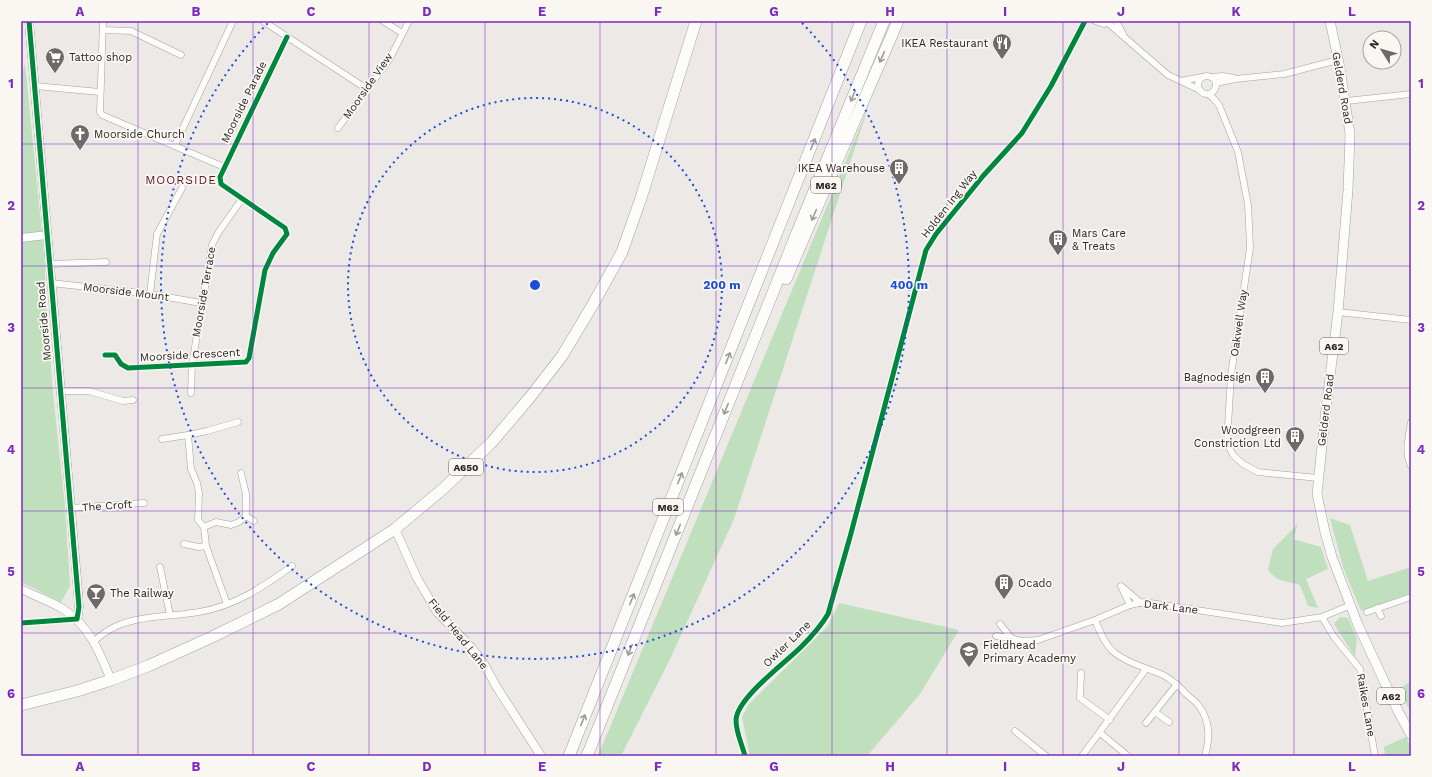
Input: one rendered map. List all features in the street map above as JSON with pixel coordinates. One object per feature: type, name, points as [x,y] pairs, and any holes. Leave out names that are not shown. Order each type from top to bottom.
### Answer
[{"type":"highway","name":"A650","points":[[21,705],[77,691],[148,666],[185,650],[279,604],[395,529],[444,488],[492,442],[532,396],[562,356],[622,252],[641,198],[696,21]]},
{"type":"highway","name":"M62","points":[[569,756],[861,21]]},
{"type":"highway","name":"M62","points":[[587,756],[751,347],[885,21]]},
{"type":"highway","name":"M62","points":[[751,347],[784,283],[898,21]]},
{"type":"main road","name":"Gelderd Road","points":[[1330,21],[1346,101],[1350,134],[1348,190],[1338,312],[1317,494],[1332,557],[1359,626],[1398,711],[1411,735]]},
{"type":"street","name":"Moorside Road","points":[[29,21],[79,607],[77,620]]},
{"type":"street","points":[[103,21],[100,92],[100,112],[102,115],[224,167]]},
{"type":"street","points":[[175,145],[233,21]]},
{"type":"street","points":[[263,21],[367,89]]},
{"type":"street","points":[[383,21],[402,33]]},
{"type":"street","name":"Moorside View","points":[[338,128],[389,60],[409,21]]},
{"type":"street","name":"Holden Ing Way","points":[[867,471],[926,250],[936,234],[980,180],[1022,133],[1051,86],[1085,21]]},
{"type":"street","points":[[1081,27],[1095,21],[1104,24],[1109,22],[1168,75],[1208,94],[1213,92],[1216,86],[1235,79],[1284,74],[1338,60]]},
{"type":"street","points":[[1116,21],[1124,37]]},
{"type":"street","points":[[103,30],[131,31],[181,55]]},
{"type":"street","name":"Moorside Parade","points":[[220,177],[287,37]]},
{"type":"street","points":[[1181,81],[1202,77],[1223,76],[1235,79]]},
{"type":"street","points":[[1200,90],[1198,85],[1202,77]]},
{"type":"street","points":[[1211,77],[1216,86]]},
{"type":"street","points":[[35,86],[100,92]]},
{"type":"street","name":"Oakwell Way","points":[[1216,86],[1219,105]]},
{"type":"street","name":"Oakwell Way","points":[[1208,94],[1219,105],[1238,152],[1248,205],[1250,248],[1231,375],[1227,443],[1233,455],[1243,464],[1258,472],[1318,478]]},
{"type":"street","points":[[1346,101],[1411,94]]},
{"type":"street","name":"Moorside Crescent","points":[[105,354],[115,355],[121,364],[128,368],[246,362],[250,358],[265,270],[273,253],[287,234],[285,228],[220,184],[220,177]]},
{"type":"street","points":[[150,294],[157,234],[182,188]]},
{"type":"street","name":"Moorside Terrace","points":[[191,393],[192,365],[201,303],[212,245],[218,233],[242,199]]},
{"type":"street","points":[[21,238],[47,235]]},
{"type":"street","points":[[50,264],[106,262]]},
{"type":"street","name":"Moorside Mount","points":[[51,283],[150,294],[201,303]]},
{"type":"street","points":[[1338,312],[1411,320]]},
{"type":"street","points":[[60,390],[89,391],[123,401],[133,400]]},
{"type":"street","points":[[162,440],[207,431],[238,422]]},
{"type":"street","points":[[1411,422],[1407,449],[1411,466]]},
{"type":"street","points":[[188,435],[191,469],[197,483],[199,493],[198,520],[204,527],[206,546],[227,604]]},
{"type":"street","name":"Owler Lane","points":[[745,756],[738,734],[736,719],[744,702],[766,678],[800,648],[822,624],[828,614],[867,471]]},
{"type":"street","points":[[204,527],[216,522],[230,525],[239,522],[246,516],[246,494],[241,473]]},
{"type":"street","name":"The Croft","points":[[70,508],[144,503]]},
{"type":"street","points":[[246,516],[254,521]]},
{"type":"street","name":"Field Head Lane","points":[[395,529],[417,578],[437,612],[472,648],[484,664],[540,756]]},
{"type":"street","points":[[184,544],[199,547],[206,546]]},
{"type":"street","points":[[94,641],[109,629],[134,620],[200,612],[238,600],[260,589],[292,566]]},
{"type":"street","points":[[160,567],[170,616]]},
{"type":"street","points":[[1130,605],[1121,586],[1141,603]]},
{"type":"street","points":[[21,589],[63,609],[77,620],[94,641],[111,680]]},
{"type":"street","points":[[1366,612],[1411,597]]},
{"type":"street","name":"Dark Lane","points":[[996,636],[1021,641],[1038,640],[1095,620],[1130,605],[1141,603],[1282,622],[1322,617],[1351,605]]},
{"type":"street","points":[[1377,608],[1381,616]]},
{"type":"street","name":"Raikes Lane","points":[[1322,617],[1334,637],[1360,669],[1375,756]]},
{"type":"street","points":[[21,623],[77,620]]},
{"type":"street","points":[[1095,620],[1104,640],[1115,653],[1122,658],[1166,677],[1177,684],[1199,706],[1205,717],[1208,730],[1205,756]]},
{"type":"street","points":[[1000,624],[1011,638]]},
{"type":"street","points":[[1082,756],[1110,720],[1146,669]]},
{"type":"street","points":[[1080,673],[1080,698],[1110,720]]},
{"type":"street","points":[[1146,723],[1177,684]]},
{"type":"street","points":[[1155,712],[1169,722]]},
{"type":"street","points":[[1015,731],[1046,756]]},
{"type":"street","points":[[1100,733],[1128,756]]},
{"type":"green space","points":[[25,63],[45,265],[53,393],[65,507],[70,586],[61,602],[21,582],[21,78]]},
{"type":"green space","points":[[869,105],[734,519],[671,657],[621,756],[598,756]]},
{"type":"green space","points":[[1330,518],[1350,525],[1368,581],[1411,567],[1411,593],[1361,611],[1343,567]]},
{"type":"green space","points":[[1298,524],[1293,539],[1321,547],[1328,569],[1306,579],[1318,608],[1308,606],[1300,585],[1277,579],[1268,570],[1273,549]]},
{"type":"green space","points":[[839,603],[959,630],[920,694],[867,756],[750,756],[742,717],[749,704],[828,626]]},
{"type":"green space","points":[[1340,617],[1348,618],[1357,638],[1355,657],[1334,624]]},
{"type":"green space","points":[[1411,681],[1411,713],[1399,689]]},
{"type":"green space","points":[[1406,737],[1411,747],[1411,756],[1385,756],[1384,747]]},
{"type":"cycle path","points":[[21,623],[77,619],[79,607],[29,21]]},
{"type":"cycle path","points":[[745,756],[736,725],[738,711],[753,691],[805,643],[828,614],[850,537],[926,250],[936,234],[983,176],[1022,133],[1051,86],[1085,21]]},
{"type":"cycle path","points":[[105,355],[115,355],[121,364],[128,368],[246,362],[249,358],[265,270],[273,253],[287,234],[285,228],[221,184],[220,177],[287,37]]},
{"type":"place","name":"IKEA Restaurant","points":[[1002,60]]},
{"type":"place","name":"Tattoo shop","points":[[55,74]]},
{"type":"place","name":"Moorside Church","points":[[80,151]]},
{"type":"place","name":"IKEA Warehouse","points":[[899,185]]},
{"type":"place","name":"Mars Care & Treats","points":[[1058,256]]},
{"type":"place","name":"Bagnodesign","points":[[1265,394]]},
{"type":"place","name":"Woodgreen Constriction Ltd","points":[[1295,453]]},
{"type":"place","name":"Ocado","points":[[1004,600]]},
{"type":"place","name":"The Railway","points":[[96,610]]},
{"type":"place","name":"Fieldhead Primary Academy","points":[[969,668]]},
{"type":"district","name":"MOORSIDE","points":[[181,180]]}]
